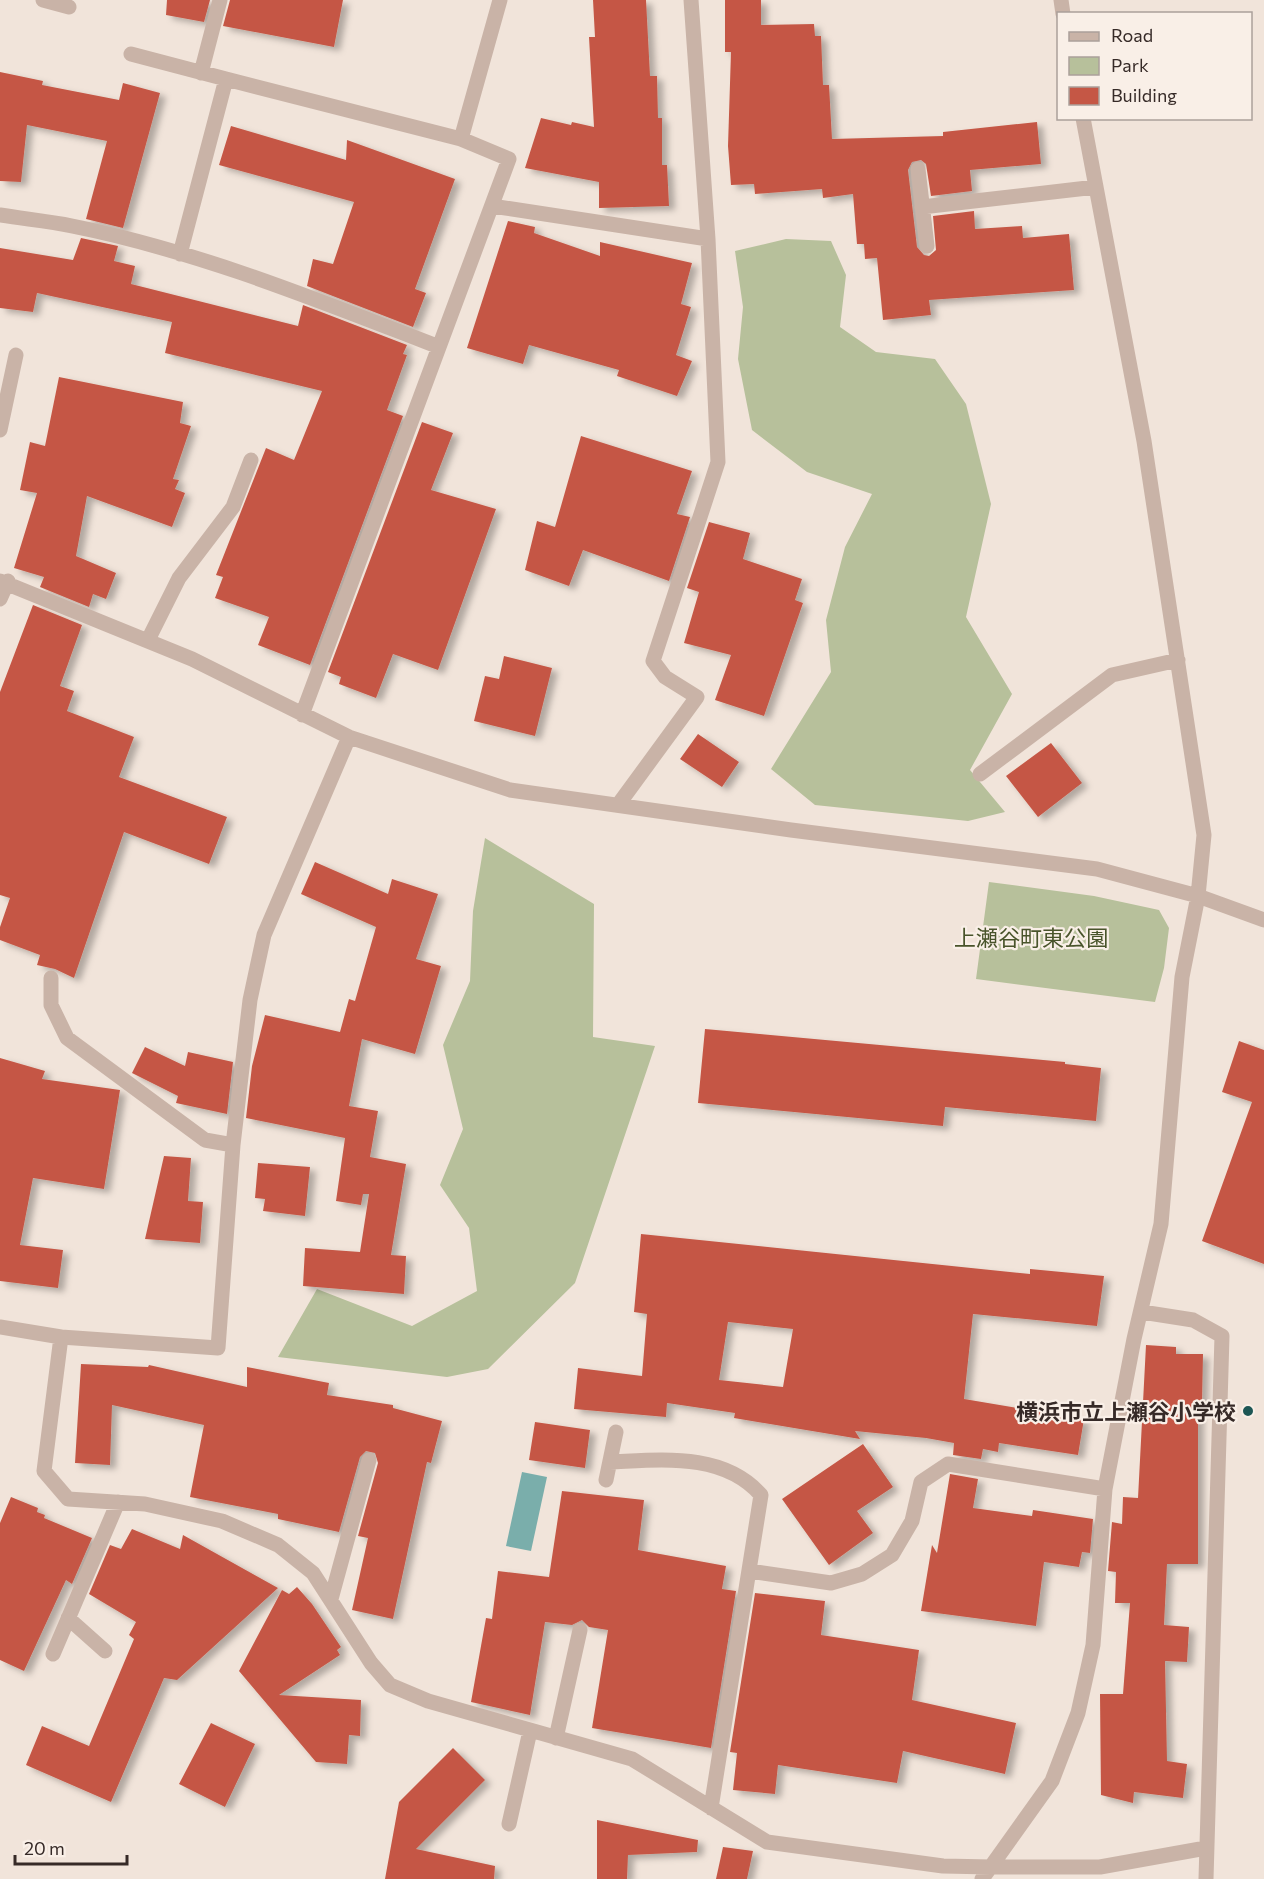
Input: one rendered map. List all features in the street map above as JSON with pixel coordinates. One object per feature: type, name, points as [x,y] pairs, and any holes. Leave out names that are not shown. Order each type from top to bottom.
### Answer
[{"type":"street","points":[[43,0],[69,7]]},
{"type":"street","points":[[201,73],[220,0]]},
{"type":"street","points":[[461,139],[500,0]]},
{"type":"street","points":[[618,805],[697,697],[665,677],[653,661],[718,462],[708,239],[691,0]]},
{"type":"street","points":[[131,54],[461,139],[509,159],[302,715]]},
{"type":"street","points":[[180,254],[226,80]]},
{"type":"street","points":[[987,1873],[1052,1781],[1078,1713],[1093,1645],[1105,1489],[1134,1339],[1161,1224],[1182,977],[1198,896],[1204,836],[1144,441],[1083,120]]},
{"type":"street","points":[[918,169],[927,246]]},
{"type":"street","points":[[922,207],[1096,187]]},
{"type":"street","points":[[492,206],[708,239]]},
{"type":"street","points":[[0,215],[72,226],[180,254],[325,303],[439,347]]},
{"type":"street","points":[[0,430],[16,355]]},
{"type":"street","points":[[148,640],[178,578],[233,507],[251,460]]},
{"type":"street","points":[[0,599],[4,581],[192,658],[349,737],[510,790],[791,830],[1097,869],[1198,896],[1264,920]]},
{"type":"street","points":[[981,774],[1112,675],[1178,660]]},
{"type":"street","points":[[0,1327],[60,1337],[218,1348],[233,1145],[250,1000],[264,934],[349,737]]},
{"type":"street","points":[[51,978],[51,1005],[67,1038],[205,1140],[233,1145]]},
{"type":"street","points":[[1142,1312],[1193,1320],[1222,1336],[1206,1879]]},
{"type":"street","points":[[60,1337],[44,1471],[68,1498],[145,1504],[222,1521],[278,1545],[313,1573],[371,1663],[390,1685],[428,1701],[632,1759],[766,1842],[987,1873],[1100,1868],[1206,1848]]},
{"type":"street","points":[[606,1480],[616,1432]]},
{"type":"street","points":[[331,1599],[369,1460]]},
{"type":"street","points":[[610,1462],[677,1460],[713,1464],[752,1485],[761,1495],[711,1808]]},
{"type":"street","points":[[749,1571],[831,1583],[862,1574],[892,1555],[912,1521],[921,1482],[948,1464],[1105,1489]]},
{"type":"street","points":[[53,1654],[118,1502]]},
{"type":"street","points":[[68,1618],[105,1651]]},
{"type":"street","points":[[556,1738],[580,1630]]},
{"type":"street","points":[[509,1824],[531,1731]]},
{"type":"green space","points":[[786,239],[831,241],[846,275],[840,327],[876,352],[935,359],[966,404],[991,504],[966,617],[1012,694],[970,770],[1005,812],[968,821],[815,805],[771,769],[831,672],[826,620],[845,547],[872,494],[807,472],[752,430],[738,359],[743,307],[735,251]]},
{"type":"green space","points":[[485,838],[594,904],[593,1037],[655,1046],[575,1283],[488,1369],[447,1377],[278,1357],[317,1289],[412,1326],[477,1291],[469,1228],[440,1185],[463,1129],[443,1045],[470,981],[473,911]]},
{"type":"green space","name":"上瀬谷町東公園","points":[[989,882],[1094,896],[1159,910],[1169,928],[1164,968],[1155,1002],[976,979]]},
{"type":"water","points":[[522,1472],[547,1477],[531,1551],[506,1546]]},
{"type":"building","points":[[167,0],[210,0],[204,22],[166,15]]},
{"type":"building","points":[[230,0],[343,0],[334,47],[223,26]]},
{"type":"building","points":[[593,0],[646,0],[650,76],[657,76],[658,118],[662,118],[662,165],[667,165],[669,206],[599,208],[599,182],[525,168],[541,118],[571,125],[572,122],[594,127],[589,37],[595,37]]},
{"type":"building","points":[[725,0],[761,0],[761,25],[814,24],[815,36],[821,36],[823,85],[829,85],[832,139],[943,136],[943,132],[1037,122],[1041,164],[970,170],[972,191],[931,196],[926,164],[921,160],[912,162],[908,170],[917,247],[924,255],[929,256],[936,250],[933,216],[974,211],[975,229],[1022,226],[1023,238],[1069,234],[1074,290],[929,300],[931,315],[883,320],[877,258],[865,259],[864,244],[857,244],[853,194],[823,198],[822,189],[755,194],[754,184],[731,185],[728,146],[731,52],[725,52]]},
{"type":"building","points":[[0,72],[43,81],[42,85],[119,100],[123,83],[160,93],[123,228],[86,219],[107,141],[27,125],[21,182],[0,181]]},
{"type":"building","points":[[231,126],[346,160],[347,140],[455,179],[415,289],[426,293],[413,327],[307,286],[313,259],[333,264],[354,202],[219,165]]},
{"type":"building","points":[[508,221],[535,227],[534,233],[600,256],[600,242],[692,263],[681,304],[691,307],[676,355],[692,361],[677,396],[617,376],[619,370],[529,345],[523,364],[467,348]]},
{"type":"building","points":[[81,238],[118,246],[114,261],[135,266],[131,284],[298,326],[303,305],[407,345],[403,354],[407,355],[387,410],[403,416],[310,665],[258,645],[269,617],[215,598],[223,577],[216,575],[266,448],[294,460],[322,391],[165,353],[172,322],[37,293],[33,312],[0,308],[0,248],[73,260]]},
{"type":"building","points":[[59,377],[183,402],[180,423],[191,426],[173,479],[179,480],[175,489],[185,493],[172,527],[87,496],[76,556],[116,573],[106,599],[93,594],[89,607],[40,587],[44,577],[14,568],[37,493],[20,490],[30,442],[45,446]]},
{"type":"building","points":[[422,422],[453,433],[431,490],[496,509],[438,670],[393,654],[376,698],[339,684],[341,677],[328,672]]},
{"type":"building","points":[[581,436],[692,471],[677,514],[690,517],[669,581],[583,550],[569,586],[525,570],[537,521],[555,527]]},
{"type":"building","points":[[709,522],[750,533],[743,559],[802,579],[795,600],[803,603],[764,716],[715,700],[731,655],[684,643],[699,592],[687,588]]},
{"type":"building","points":[[33,605],[82,625],[60,686],[74,691],[67,711],[134,737],[119,777],[227,817],[209,864],[124,832],[74,978],[55,969],[37,965],[40,955],[0,940],[0,927],[10,898],[0,895],[0,692]]},
{"type":"building","points":[[504,656],[552,668],[535,736],[474,721],[485,676],[499,679]]},
{"type":"building","points":[[698,734],[739,762],[722,787],[680,759]]},
{"type":"building","points":[[1051,743],[1082,783],[1038,817],[1006,776]]},
{"type":"building","points":[[315,862],[388,894],[392,879],[438,894],[416,959],[441,966],[415,1054],[362,1039],[349,1106],[378,1111],[370,1157],[406,1164],[391,1255],[406,1256],[404,1294],[303,1286],[305,1248],[360,1252],[369,1194],[363,1194],[361,1205],[336,1201],[345,1138],[246,1118],[252,1066],[265,1015],[340,1032],[349,999],[355,1001],[376,927],[301,894]]},
{"type":"building","points":[[705,1029],[1065,1062],[1065,1064],[1101,1068],[1096,1121],[945,1107],[943,1126],[698,1103]]},
{"type":"building","points":[[1239,1041],[1264,1050],[1264,1264],[1202,1241],[1252,1102],[1222,1092]]},
{"type":"building","points":[[145,1047],[185,1066],[188,1052],[233,1062],[227,1114],[176,1103],[178,1096],[132,1073]]},
{"type":"building","points":[[0,1058],[45,1071],[42,1079],[120,1090],[104,1189],[33,1178],[20,1245],[63,1250],[58,1288],[0,1281]]},
{"type":"building","points":[[164,1156],[191,1158],[188,1201],[203,1202],[200,1243],[145,1239]]},
{"type":"building","points":[[258,1163],[310,1167],[305,1216],[263,1211],[265,1199],[255,1198]]},
{"type":"building","points":[[641,1234],[1030,1274],[1030,1269],[1104,1276],[1097,1326],[973,1314],[964,1399],[1084,1419],[1078,1455],[999,1443],[998,1452],[983,1449],[981,1459],[953,1455],[954,1443],[926,1438],[855,1431],[860,1439],[734,1418],[735,1413],[667,1403],[666,1417],[574,1409],[578,1368],[642,1376],[647,1314],[634,1312]],"holes":[[[728,1322],[793,1329],[783,1387],[719,1380]]]},
{"type":"building","points":[[1146,1345],[1176,1347],[1176,1354],[1203,1354],[1202,1402],[1198,1402],[1198,1564],[1167,1564],[1164,1625],[1189,1627],[1187,1662],[1165,1661],[1167,1761],[1187,1764],[1183,1798],[1134,1792],[1133,1803],[1101,1795],[1100,1694],[1123,1694],[1130,1603],[1115,1603],[1116,1572],[1108,1571],[1112,1522],[1122,1524],[1123,1497],[1138,1498]]},
{"type":"building","points":[[81,1364],[148,1367],[149,1365],[247,1387],[247,1367],[329,1383],[327,1395],[393,1405],[393,1408],[442,1421],[431,1463],[427,1462],[393,1619],[352,1610],[368,1538],[358,1536],[378,1463],[375,1453],[366,1451],[360,1457],[339,1532],[278,1519],[278,1514],[190,1497],[204,1425],[112,1405],[110,1465],[75,1463]]},
{"type":"building","points":[[535,1422],[590,1430],[585,1468],[529,1460]]},
{"type":"building","points":[[863,1444],[893,1487],[857,1511],[873,1533],[829,1565],[782,1499]]},
{"type":"building","points":[[950,1474],[978,1479],[973,1508],[1032,1516],[1033,1510],[1093,1519],[1090,1553],[1082,1552],[1079,1567],[1044,1562],[1036,1626],[921,1611],[932,1545],[937,1553]]},
{"type":"building","points":[[562,1491],[644,1500],[638,1550],[726,1566],[722,1589],[736,1591],[711,1748],[592,1728],[608,1630],[589,1627],[582,1620],[572,1625],[545,1622],[530,1715],[471,1702],[486,1618],[492,1619],[498,1571],[549,1577]]},
{"type":"building","points":[[11,1497],[38,1508],[37,1512],[45,1515],[44,1518],[92,1538],[72,1584],[66,1580],[24,1671],[0,1660],[0,1523]]},
{"type":"building","points":[[132,1529],[180,1549],[183,1535],[278,1588],[177,1680],[164,1678],[111,1802],[26,1765],[42,1726],[89,1746],[134,1639],[129,1635],[136,1622],[89,1594],[110,1545],[121,1549]]},
{"type":"building","points":[[297,1587],[312,1604],[341,1647],[337,1650],[340,1655],[279,1695],[361,1700],[360,1736],[349,1735],[347,1764],[316,1762],[239,1671],[282,1590],[289,1594]]},
{"type":"building","points":[[755,1593],[825,1601],[821,1635],[919,1650],[912,1700],[1016,1723],[1005,1774],[903,1751],[897,1783],[778,1765],[775,1794],[733,1790],[737,1753],[730,1752]]},
{"type":"building","points":[[211,1723],[255,1744],[225,1807],[179,1784]]},
{"type":"building","points":[[453,1748],[485,1780],[416,1849],[495,1866],[494,1879],[385,1879],[399,1802]]},
{"type":"building","points":[[597,1820],[698,1840],[697,1852],[628,1855],[627,1879],[597,1879]]},
{"type":"building","points":[[723,1847],[753,1851],[747,1879],[716,1879]]},
{"type":"place","name":"横浜市立上瀬谷小学校","points":[[1248,1411]]}]
